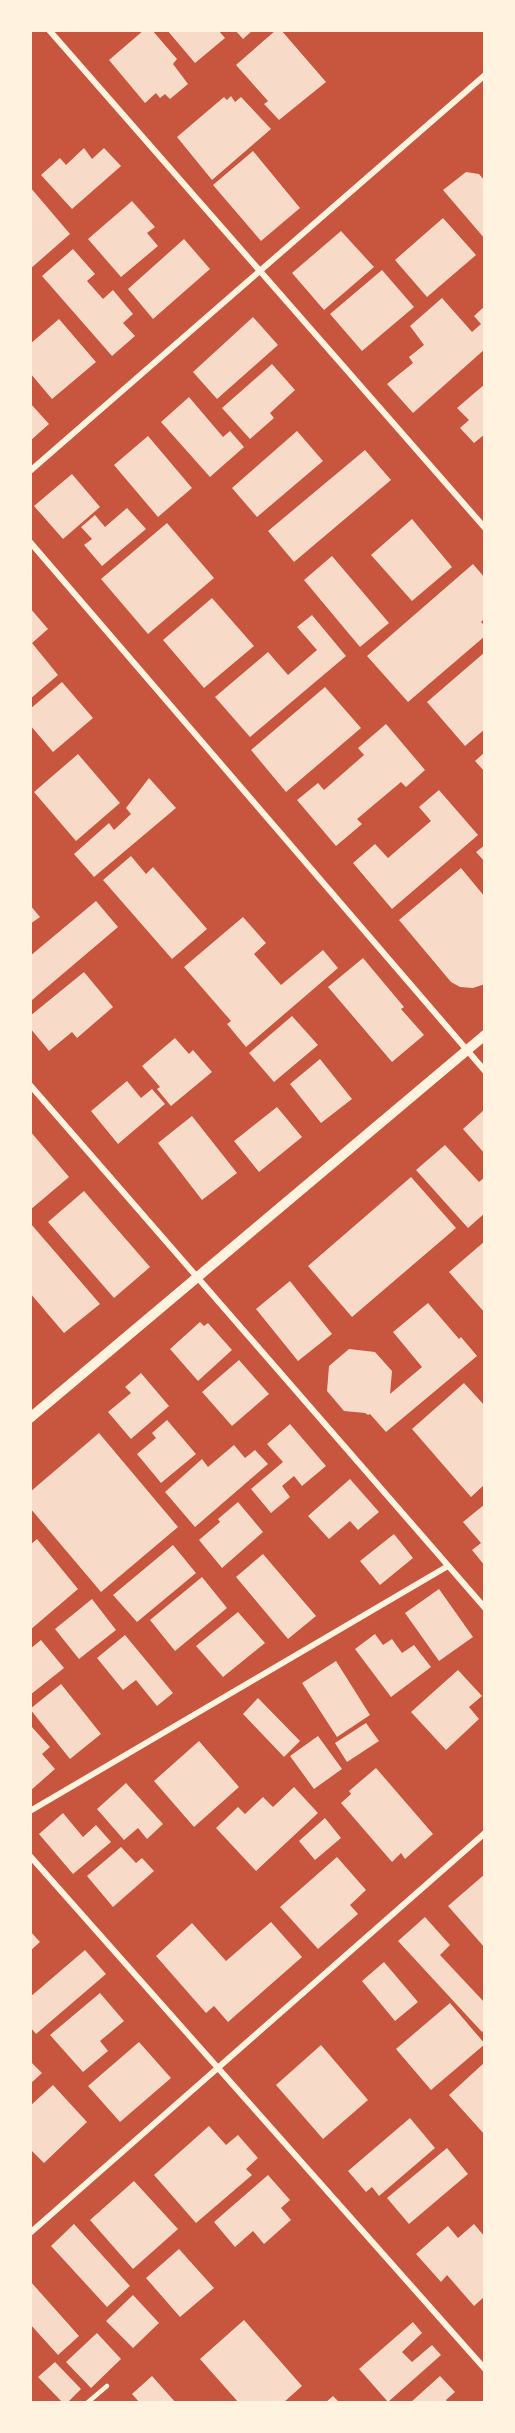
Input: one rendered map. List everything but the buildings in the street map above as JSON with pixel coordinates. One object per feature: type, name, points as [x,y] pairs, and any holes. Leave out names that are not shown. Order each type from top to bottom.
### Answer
[{"type":"street","points":[[49,30],[485,528]]},
{"type":"street","points":[[30,471],[485,75]]},
{"type":"street","points":[[30,542],[485,1071]]},
{"type":"street","points":[[30,1418],[485,1035]]},
{"type":"street","points":[[30,1085],[485,1608]]},
{"type":"street","points":[[30,1810],[448,1566]]},
{"type":"street","points":[[30,2233],[485,1833]]},
{"type":"street","points":[[30,1856],[485,2369]]},
{"type":"lane","points":[[87,2403],[107,2386]]}]
